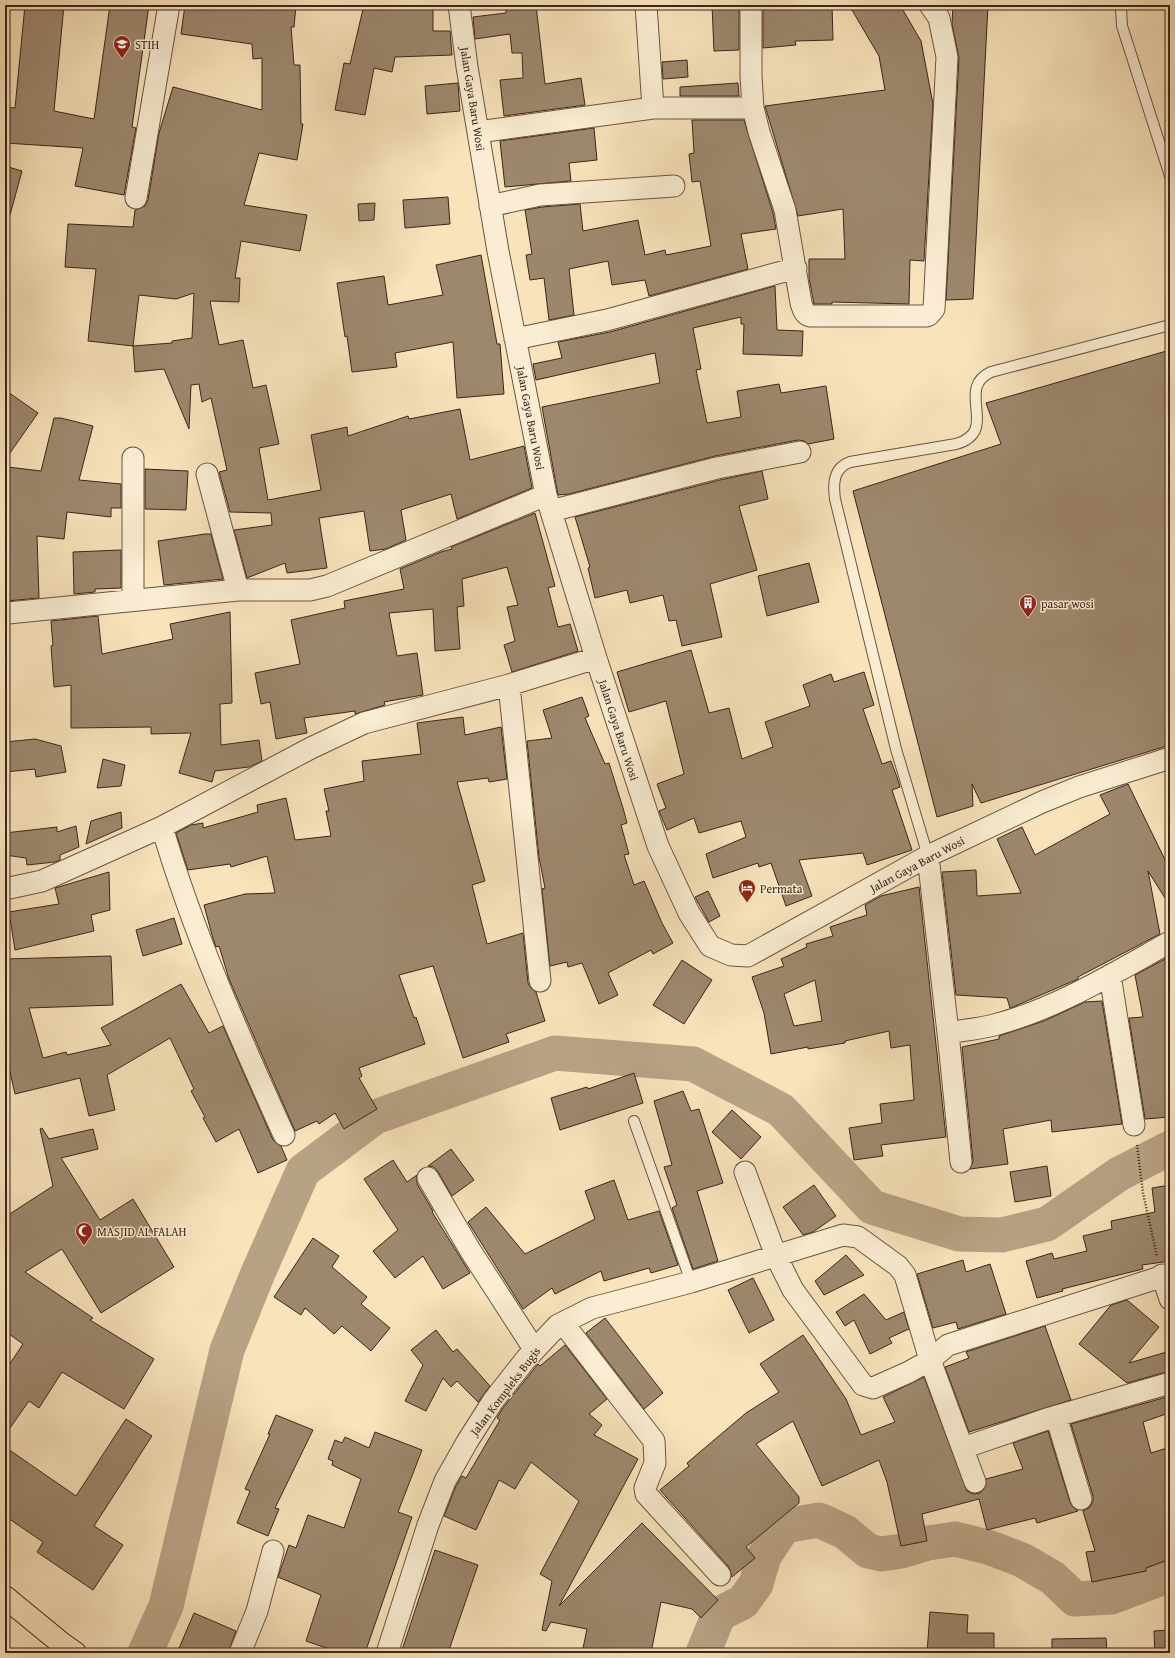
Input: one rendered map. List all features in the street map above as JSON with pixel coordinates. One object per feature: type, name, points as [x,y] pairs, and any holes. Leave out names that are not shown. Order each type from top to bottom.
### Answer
[{"type":"highway","points":[[5,1596],[60,1643],[75,1653]]},
{"type":"street","points":[[136,198],[169,5]]},
{"type":"street","name":"Jalan Gaya Baru Wosi","points":[[459,5],[490,206],[548,503],[596,658],[658,846],[689,913],[705,941],[719,951],[742,957],[758,951],[928,856],[1061,794],[1170,758]]},
{"type":"street","points":[[646,5],[653,108]]},
{"type":"street","points":[[751,5],[751,76],[753,108],[759,132],[785,210],[801,303],[807,315],[926,316],[933,312],[935,304],[947,57],[939,18],[930,5]]},
{"type":"street","points":[[478,132],[653,108],[753,108]]},
{"type":"street","points":[[490,206],[540,195],[674,186]]},
{"type":"street","points":[[515,338],[607,320],[796,268]]},
{"type":"street","points":[[8,613],[238,590],[310,590],[327,586],[548,503],[800,452]]},
{"type":"street","points":[[133,458],[133,600]]},
{"type":"street","points":[[207,474],[238,590]]},
{"type":"street","points":[[5,889],[42,881],[162,827],[311,748],[364,723],[510,685],[596,658]]},
{"type":"street","points":[[510,685],[540,981]]},
{"type":"street","points":[[162,827],[176,874],[215,980],[284,1135]]},
{"type":"street","points":[[928,856],[961,1162]]},
{"type":"street","points":[[948,1033],[994,1025],[1046,1007],[1110,975],[1170,942]]},
{"type":"street","points":[[1110,975],[1134,1125]]},
{"type":"street","points":[[745,1172],[776,1256],[793,1290],[863,1385],[873,1388],[910,1372],[930,1360],[948,1345],[1166,1274],[1170,1299]]},
{"type":"street","points":[[428,1178],[470,1250],[534,1349]]},
{"type":"street","name":"Jalan Kompleks Bugis","points":[[387,1653],[426,1533],[445,1481],[466,1442],[493,1401],[534,1349],[563,1323],[592,1308],[690,1282],[843,1235],[858,1237],[902,1270],[930,1360],[975,1482]]},
{"type":"street","points":[[563,1323],[654,1441],[655,1463],[645,1488],[646,1494],[720,1575]]},
{"type":"street","points":[[963,1448],[1056,1416],[1170,1383]]},
{"type":"street","points":[[1056,1416],[1081,1499]]},
{"type":"street","points":[[240,1653],[257,1611],[273,1551]]},
{"type":"lane","points":[[1122,5],[1122,26],[1170,176]]},
{"type":"lane","points":[[928,856],[896,749],[835,499],[834,480],[836,473],[843,465],[850,462],[956,444],[974,435],[977,426],[976,388],[985,375],[991,372],[1170,325]]},
{"type":"lane","points":[[634,1121],[690,1282]]},
{"type":"path","points":[[1134,1125],[1143,1194],[1166,1274]]},
{"type":"building","points":[[25,5],[64,5],[54,111],[94,119],[110,5],[149,5],[132,127],[136,128],[124,195],[75,186],[83,148],[5,143],[5,107],[15,108]]},
{"type":"building","points":[[185,5],[296,5],[294,27],[291,27],[294,65],[300,65],[301,124],[303,124],[297,160],[259,153],[244,205],[307,215],[300,251],[241,241],[235,278],[240,278],[239,302],[210,301],[219,345],[243,340],[253,388],[266,385],[279,444],[259,448],[268,500],[321,490],[311,435],[347,427],[348,436],[408,416],[409,419],[460,409],[470,460],[524,446],[532,488],[457,519],[451,494],[401,510],[406,540],[386,549],[370,551],[364,511],[319,518],[327,568],[287,573],[285,563],[247,578],[234,530],[272,525],[271,513],[230,512],[219,472],[227,470],[211,398],[202,402],[199,384],[191,385],[189,429],[164,369],[135,372],[133,346],[88,341],[96,269],[65,267],[68,224],[133,227],[135,210],[145,206],[148,200],[159,133],[173,87],[262,110],[262,58],[253,59],[252,44],[181,34]],"holes":[[[194,293],[192,338],[172,341],[172,343],[133,346],[139,295],[176,299]]]},
{"type":"building","points":[[364,5],[433,5],[433,31],[450,31],[452,55],[395,57],[392,72],[374,68],[365,115],[335,110],[344,63],[350,64]]},
{"type":"building","points":[[506,5],[536,5],[545,84],[581,78],[585,105],[504,116],[500,80],[523,78],[522,53],[512,53],[510,34],[475,39],[473,17],[506,13]]},
{"type":"building","points":[[712,5],[739,5],[739,50],[714,51]]},
{"type":"building","points":[[763,5],[832,5],[833,40],[795,41],[796,45],[763,48]]},
{"type":"building","points":[[849,5],[900,5],[921,41],[933,104],[924,261],[910,260],[909,304],[832,302],[832,304],[814,304],[809,278],[809,259],[845,259],[843,209],[798,216],[765,106],[885,90],[879,56]]},
{"type":"building","points":[[953,5],[988,5],[973,299],[946,300],[959,58],[952,24]]},
{"type":"building","points":[[687,60],[688,77],[663,79],[662,62]]},
{"type":"building","points":[[458,83],[460,111],[427,114],[425,86]]},
{"type":"building","points":[[738,83],[739,96],[680,96],[680,87]]},
{"type":"building","points":[[692,120],[744,120],[773,213],[776,229],[741,234],[748,269],[649,296],[645,280],[612,285],[608,261],[569,269],[574,315],[549,320],[544,278],[530,280],[526,255],[532,254],[525,210],[580,204],[583,231],[638,220],[645,255],[665,250],[666,255],[711,246],[700,181],[692,182],[689,154],[694,153]]},
{"type":"building","points":[[594,128],[597,160],[569,163],[571,181],[505,187],[500,141]]},
{"type":"building","points":[[5,166],[22,171],[10,215],[5,215]]},
{"type":"building","points":[[448,197],[450,224],[405,228],[403,200]]},
{"type":"building","points":[[375,203],[374,220],[359,221],[358,204]]},
{"type":"building","points":[[481,255],[497,344],[500,344],[504,394],[457,398],[453,342],[395,353],[397,367],[352,372],[337,283],[384,276],[388,305],[443,295],[436,265]]},
{"type":"building","points":[[775,286],[777,330],[803,331],[802,356],[743,354],[744,324],[741,324],[741,317],[693,328],[701,369],[696,370],[707,423],[741,417],[737,391],[779,384],[781,393],[826,386],[834,439],[808,444],[804,441],[798,440],[715,456],[569,494],[558,495],[542,407],[660,383],[655,353],[536,380],[533,364],[562,358],[558,342],[610,332]]},
{"type":"building","name":"pasar wosi","points":[[1170,350],[1170,745],[981,803],[972,784],[973,806],[937,817],[853,491],[1001,444],[986,403]]},
{"type":"building","points":[[5,390],[38,413],[5,460]]},
{"type":"building","points":[[54,418],[61,418],[93,426],[79,480],[121,484],[121,508],[111,508],[111,517],[67,512],[64,539],[37,536],[39,598],[7,601],[5,495],[8,467],[41,471]]},
{"type":"building","points":[[145,469],[188,471],[186,510],[145,509]]},
{"type":"building","points":[[762,471],[768,499],[739,506],[757,570],[710,584],[722,637],[682,646],[676,620],[669,621],[663,595],[630,603],[627,590],[595,598],[588,568],[590,567],[575,517],[720,480]]},
{"type":"building","points":[[535,513],[555,586],[548,588],[558,627],[570,624],[578,651],[512,672],[504,645],[515,641],[507,607],[518,605],[507,567],[462,579],[464,606],[457,607],[460,649],[435,651],[433,609],[389,613],[397,656],[417,653],[423,695],[384,702],[385,705],[355,714],[355,711],[304,718],[307,733],[276,739],[270,702],[261,704],[255,673],[300,664],[291,620],[345,608],[344,601],[404,589],[400,569],[452,549],[451,547]]},
{"type":"building","points":[[211,534],[223,579],[164,585],[158,541]]},
{"type":"building","points":[[121,550],[121,588],[95,589],[95,592],[74,594],[73,552]]},
{"type":"building","points":[[809,563],[819,602],[767,616],[758,576]]},
{"type":"building","points":[[230,612],[232,703],[220,704],[221,745],[259,740],[262,761],[249,767],[215,771],[212,782],[179,773],[191,733],[151,734],[151,727],[71,728],[71,685],[54,687],[51,621],[98,616],[102,654],[173,639],[170,624]]},
{"type":"building","points":[[691,650],[709,713],[729,708],[742,759],[773,747],[765,722],[810,706],[803,685],[831,674],[834,682],[864,672],[874,705],[863,709],[882,764],[891,761],[898,780],[900,787],[892,790],[912,850],[867,865],[863,853],[799,860],[812,896],[786,906],[771,863],[759,867],[758,863],[713,878],[706,854],[746,837],[741,821],[699,833],[694,818],[667,830],[659,811],[666,808],[657,784],[684,774],[666,701],[629,712],[617,672]]},
{"type":"building","points":[[582,697],[589,716],[585,718],[605,764],[609,763],[623,808],[627,823],[621,825],[629,854],[624,855],[634,885],[644,881],[662,923],[673,943],[653,954],[651,950],[608,973],[618,995],[599,1004],[582,963],[568,967],[567,962],[550,966],[542,889],[545,888],[539,857],[527,741],[552,738],[543,710]]},
{"type":"building","points":[[463,717],[465,735],[501,727],[507,779],[489,782],[488,778],[457,782],[485,881],[472,885],[487,944],[523,933],[528,983],[536,992],[545,1021],[506,1034],[509,1042],[463,1058],[433,966],[399,975],[425,1044],[359,1068],[362,1076],[359,1078],[377,1109],[344,1129],[335,1113],[319,1124],[317,1121],[295,1131],[229,979],[219,946],[216,947],[204,905],[245,894],[275,893],[267,856],[231,867],[230,864],[188,870],[176,833],[191,825],[203,823],[203,828],[258,812],[257,805],[286,798],[295,840],[331,836],[326,811],[329,811],[324,789],[364,781],[362,761],[421,754],[417,723]]},
{"type":"building","points":[[35,739],[61,746],[66,772],[36,777],[35,769],[5,772],[5,742]]},
{"type":"building","points":[[103,759],[125,765],[121,786],[97,788]]},
{"type":"building","points":[[1128,784],[1170,870],[1170,906],[1148,871],[1160,934],[1078,977],[1078,979],[1010,1008],[1007,998],[956,995],[942,872],[976,870],[977,896],[1021,893],[997,839],[1022,827],[1035,855],[1110,814],[1100,795]]},
{"type":"building","points":[[121,812],[122,828],[86,844],[91,821]]},
{"type":"building","points":[[76,826],[79,847],[60,855],[60,860],[55,862],[27,865],[26,858],[5,855],[5,833],[57,827],[57,832]]},
{"type":"building","points":[[109,872],[110,910],[91,915],[94,931],[15,950],[9,912],[59,904],[55,888]]},
{"type":"building","points":[[919,887],[946,1137],[881,1145],[883,1156],[854,1160],[849,1128],[882,1123],[880,1104],[914,1100],[910,1045],[891,1048],[889,1031],[845,1041],[845,1043],[808,1049],[808,1047],[771,1054],[764,1013],[752,977],[784,966],[781,959],[807,947],[806,944],[833,936],[830,927],[867,915],[865,905],[881,896]],"holes":[[[815,980],[822,1021],[794,1026],[784,994]]]},
{"type":"building","points":[[708,891],[720,916],[709,922],[695,897]]},
{"type":"building","points":[[174,918],[182,944],[143,956],[136,930]]},
{"type":"building","points":[[111,956],[113,1005],[29,1008],[43,1058],[66,1052],[67,1055],[111,1045],[101,1028],[181,984],[209,1033],[223,1026],[273,1140],[281,1146],[287,1160],[258,1173],[239,1129],[216,1142],[191,1091],[194,1089],[170,1038],[107,1075],[115,1110],[89,1116],[80,1078],[15,1094],[5,1050],[5,959]]},
{"type":"building","points":[[1165,959],[1170,988],[1170,1117],[1145,1119],[1129,1018],[1143,1017],[1135,975]]},
{"type":"building","points":[[682,960],[712,980],[684,1024],[653,1005]]},
{"type":"building","points":[[1102,1001],[1122,1124],[1052,1132],[1051,1120],[1003,1129],[1008,1164],[970,1169],[973,1161],[962,1047],[999,1039],[999,1036],[1044,1021],[1085,1002]]},
{"type":"building","points":[[634,1073],[643,1103],[560,1130],[551,1098],[587,1087],[588,1089]]},
{"type":"building","points":[[683,1091],[691,1111],[699,1109],[723,1183],[697,1191],[718,1261],[693,1269],[672,1208],[677,1205],[664,1167],[672,1165],[654,1101]]},
{"type":"building","points":[[732,1110],[761,1137],[741,1159],[712,1132]]},
{"type":"building","points":[[42,1128],[49,1139],[93,1129],[98,1149],[61,1158],[100,1220],[133,1199],[174,1267],[101,1313],[62,1249],[25,1272],[93,1318],[90,1320],[154,1359],[124,1409],[62,1372],[39,1408],[29,1401],[5,1435],[5,1371],[23,1344],[5,1331],[5,1217],[53,1186],[40,1129]]},
{"type":"building","points":[[451,1149],[474,1180],[452,1196],[434,1167],[428,1166]]},
{"type":"building","points":[[393,1160],[407,1182],[417,1175],[417,1184],[433,1211],[432,1212],[470,1273],[443,1289],[423,1256],[395,1278],[373,1251],[398,1230],[364,1179]]},
{"type":"building","points":[[1047,1166],[1051,1196],[1015,1202],[1010,1172]]},
{"type":"building","points":[[614,1180],[628,1220],[659,1211],[678,1265],[651,1273],[649,1268],[604,1281],[601,1271],[555,1294],[552,1288],[523,1309],[468,1222],[486,1207],[525,1254],[595,1219],[585,1191]]},
{"type":"building","points":[[814,1185],[836,1216],[813,1232],[803,1235],[783,1207]]},
{"type":"building","points":[[1170,1185],[1170,1261],[1142,1265],[1143,1269],[1062,1289],[1063,1291],[1037,1298],[1026,1261],[1052,1253],[1054,1259],[1087,1251],[1083,1236],[1112,1229],[1111,1221],[1155,1212],[1152,1188]]},
{"type":"building","points":[[313,1238],[339,1256],[332,1267],[367,1297],[361,1304],[390,1328],[371,1351],[342,1326],[334,1334],[305,1308],[301,1315],[274,1297]]},
{"type":"building","points":[[846,1255],[864,1275],[824,1295],[815,1281]]},
{"type":"building","points":[[963,1260],[966,1272],[990,1264],[1006,1314],[958,1329],[956,1322],[933,1328],[917,1274]]},
{"type":"building","points":[[753,1278],[774,1320],[749,1333],[728,1290]]},
{"type":"building","points":[[864,1294],[886,1320],[904,1312],[909,1329],[889,1338],[892,1343],[870,1354],[854,1320],[845,1326],[836,1312]]},
{"type":"building","points":[[1127,1300],[1159,1327],[1129,1363],[1170,1351],[1170,1371],[1127,1383],[1079,1344],[1111,1305]]},
{"type":"building","points":[[605,1318],[663,1393],[644,1409],[586,1333]]},
{"type":"building","points":[[1045,1326],[1071,1400],[969,1432],[945,1367],[969,1358],[966,1352]]},
{"type":"building","points":[[436,1330],[453,1352],[457,1349],[490,1386],[478,1402],[457,1381],[451,1387],[443,1378],[426,1411],[405,1401],[423,1365],[411,1350]]},
{"type":"building","points":[[803,1335],[846,1399],[861,1435],[895,1422],[883,1397],[924,1377],[967,1491],[973,1494],[980,1493],[984,1489],[986,1479],[1023,1469],[1013,1443],[1048,1431],[1070,1502],[1078,1511],[1037,1523],[1035,1518],[987,1530],[979,1499],[922,1514],[927,1541],[901,1546],[887,1482],[879,1460],[822,1486],[793,1421],[756,1444],[799,1497],[799,1503],[746,1547],[755,1558],[732,1577],[729,1567],[660,1490],[689,1466],[687,1463],[746,1413],[779,1392],[760,1364]]},
{"type":"building","points":[[565,1345],[607,1399],[589,1414],[602,1425],[594,1435],[638,1459],[559,1606],[642,1523],[718,1600],[701,1618],[692,1609],[661,1602],[651,1653],[582,1653],[587,1629],[551,1622],[546,1631],[542,1630],[552,1581],[540,1574],[579,1501],[531,1462],[515,1489],[499,1480],[476,1530],[444,1516],[456,1486],[462,1476],[466,1478],[500,1420],[497,1418],[503,1408],[538,1364],[540,1366]]},
{"type":"building","points":[[1170,1396],[1170,1417],[1166,1414],[1143,1422],[1151,1453],[1170,1447],[1170,1559],[1146,1568],[1146,1571],[1092,1582],[1086,1552],[1095,1551],[1083,1511],[1090,1507],[1093,1501],[1093,1496],[1071,1424]]},
{"type":"building","points":[[276,1415],[313,1430],[275,1508],[279,1509],[268,1536],[237,1523],[250,1491],[245,1489],[270,1434],[268,1434]]},
{"type":"building","points":[[126,1419],[152,1436],[94,1526],[123,1545],[93,1590],[37,1552],[43,1542],[5,1516],[5,1447],[76,1496]]},
{"type":"building","points":[[375,1432],[422,1450],[398,1512],[412,1517],[365,1653],[341,1653],[306,1641],[321,1595],[278,1577],[289,1545],[296,1548],[308,1515],[344,1528],[361,1479],[332,1465],[333,1461],[328,1459],[335,1440],[342,1443],[345,1437],[369,1448]]},
{"type":"building","points":[[435,1550],[478,1565],[448,1653],[401,1653]]},
{"type":"building","points":[[930,1612],[968,1615],[967,1633],[994,1633],[994,1653],[927,1653]]},
{"type":"building","points":[[194,1613],[236,1631],[228,1653],[177,1653]]},
{"type":"building","points":[[1170,1630],[1170,1653],[1155,1653],[1154,1631]]},
{"type":"building","points":[[1106,1638],[1107,1653],[1052,1653],[1052,1639]]},
{"type":"waterway","points":[[145,1653],[166,1606],[227,1350],[258,1273],[303,1171],[375,1117],[555,1053],[693,1064],[781,1110],[872,1207],[959,1234],[1002,1235],[1047,1224],[1119,1174],[1170,1148]]},
{"type":"waterway","points":[[703,1653],[719,1614],[743,1602],[756,1584],[764,1556],[784,1526],[819,1520],[845,1532],[868,1551],[881,1554],[901,1551],[928,1543],[955,1539],[988,1547],[1022,1560],[1053,1578],[1075,1599],[1111,1597],[1170,1575]]},
{"type":"place","name":"STIH","points":[[122,59]]},
{"type":"place","name":"pasar wosi","points":[[1028,618]]},
{"type":"place","name":"Permata","points":[[747,903]]},
{"type":"place","name":"MASJID AL FALAH","points":[[84,1246]]}]
